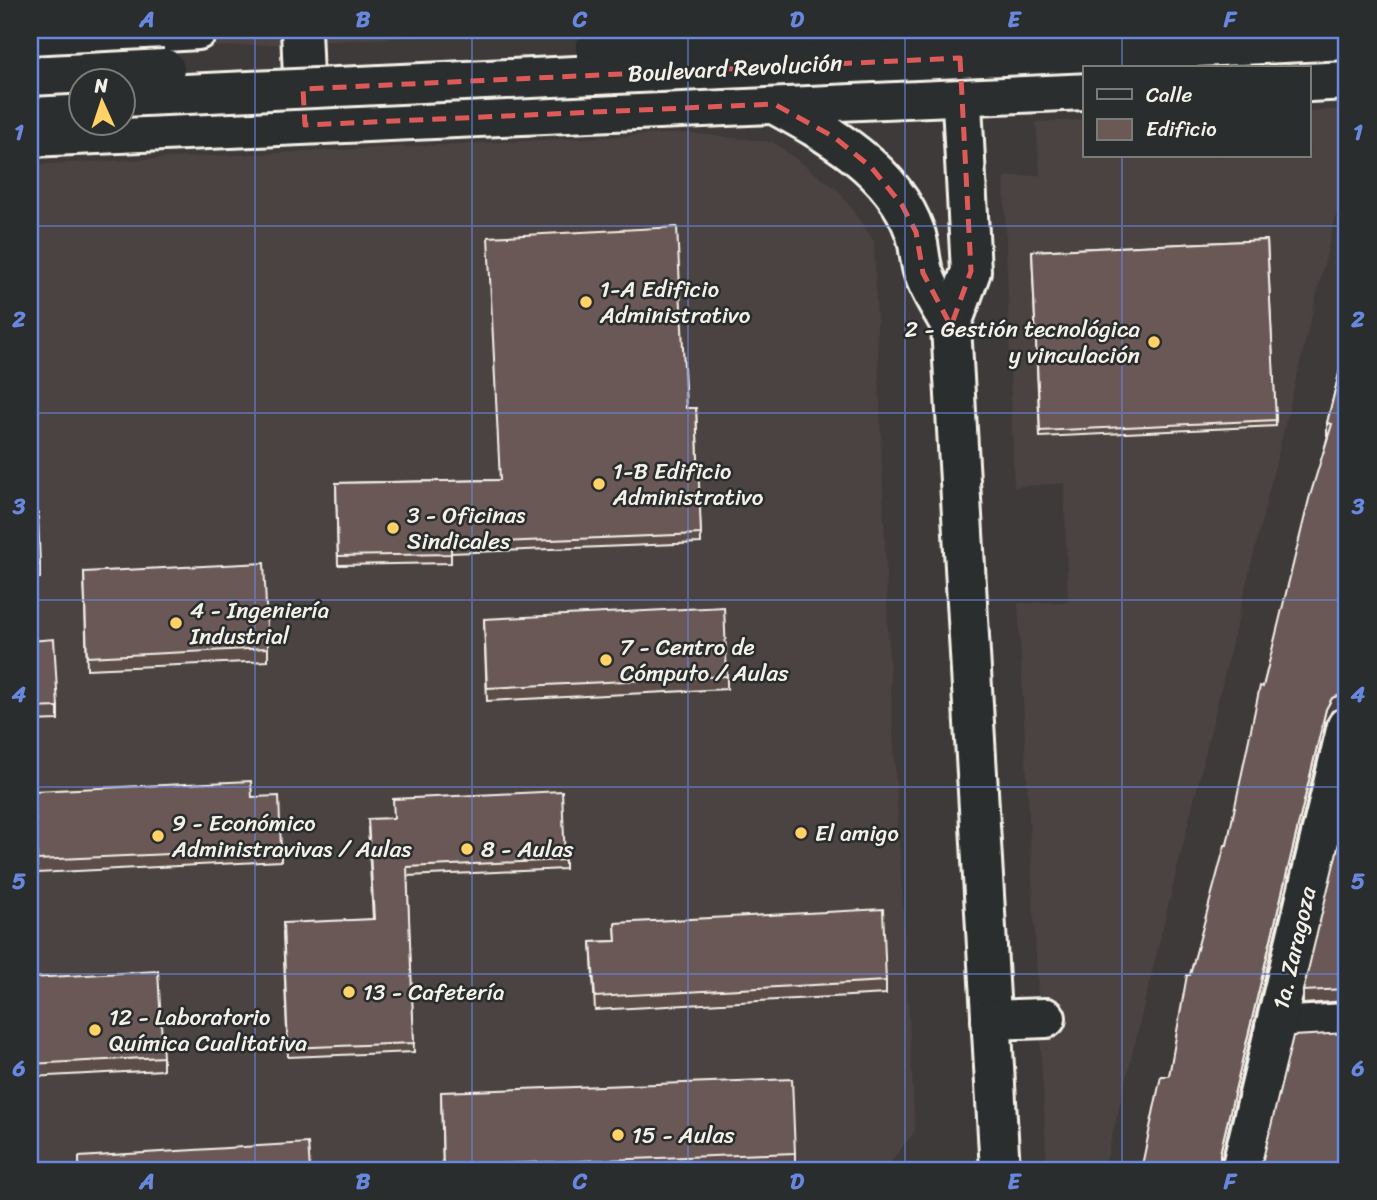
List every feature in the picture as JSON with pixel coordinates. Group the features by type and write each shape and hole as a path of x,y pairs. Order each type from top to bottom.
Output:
{"main road":[{"path":"30,40 198,30"},
{"path":"300,30 305,125"},
{"path":"958,30 971,271 951,326 1000,1170"},
{"name":"Boulevard Revolución","path":"30,76 971,30"},
{"path":"1283,30 1286,46 1296,66"},
{"name":"Boulevard Revolución","path":"136,96 1347,40"},
{"path":"1310,82 1347,80"},
{"name":"Boulevard Revolución","path":"30,137 1083,90"},
{"path":"30,101 66,100"},
{"path":"774,104 834,137 871,167 902,205 916,232 923,273 951,326"},
{"name":"1a. Zaragoza","path":"1241,1170 1347,726"},
{"path":"991,1020 1045,1018"},
{"path":"1275,1027 1347,1023"}],"highlighted area":[{"path":"960,58 971,271 951,326 923,273 916,232 902,205 871,167 834,137 774,104 305,125 303,89"}],"shaded area":[{"path":"30,30 537,30 30,57"},
{"path":"1347,109 1347,170 1104,1170 1047,1170 1018,603 1068,602 1064,483 1014,487 1004,177 1040,175 1036,122 1083,120 1083,158 1310,158 1310,111"},
{"path":"687,133 773,142 839,191 874,241 889,657 915,1131 891,1161 891,1170 30,1170 30,165"}],"building":[{"path":"677,227 686,408 696,408 701,534 451,544 451,554 338,556 336,483 500,480 488,237"},
{"name":"2 - Gestión tecnológica y vinculación","path":"1267,240 1276,420 1040,431 1032,251"},
{"path":"1347,341 1346,693 1332,698 1326,709 1220,1153 1220,1165 1224,1170 1141,1170 1161,1076 1169,1076 1187,975 1190,975 1227,845 1260,686 1263,687 1309,499 1332,424 1327,423"},
{"path":"38,512 40,565 30,565 30,513"},
{"name":"4 - Ingeniería Industrial","path":"264,563 268,648 87,657 84,572"},
{"name":"7 - Centro de Cómputo / Aulas","path":"724,607 727,676 487,688 484,619"},
{"path":"54,639 58,707 30,708 30,641"},
{"name":"9 - Económico Administravivas / Aulas","path":"251,781 252,797 279,796 281,849 37,860 34,791"},
{"path":"562,791 565,860 407,867 414,1043 288,1048 283,923 374,919 368,819 394,818 393,799"},
{"path":"1340,839 1347,839 1347,989 1303,991"},
{"path":"883,909 886,981 595,997 591,942 616,941 615,923"},
{"name":"12 - Laboratorio Química Cualitativa","path":"158,971 163,1057 30,1064 30,978"},
{"path":"1347,1033 1347,1170 1258,1170 1262,1163 1293,1036"},
{"name":"15 - Aulas","path":"792,1079 795,1153 443,1166 441,1092"},
{"path":"308,1143 310,1170 79,1170 79,1157"}],"place":[{"name":"1-A Edificio Administrativo","path":"586,302"},
{"name":"2 - Gestión tecnológica y vinculación","path":"1154,342"},
{"name":"1-B Edificio Administrativo","path":"599,484"},
{"name":"3 - Oficinas Sindicales","path":"393,528"},
{"name":"4 - Ingeniería Industrial","path":"176,623"},
{"name":"7 - Centro de Cómputo / Aulas","path":"606,660"},
{"name":"El amigo","path":"801,833"},
{"name":"9 - Económico Administravivas / Aulas","path":"158,836"},
{"name":"8 - Aulas","path":"467,849"},
{"name":"13 - Cafetería","path":"349,992"},
{"name":"12 - Laboratorio Química Cualitativa","path":"95,1030"},
{"name":"15 - Aulas","path":"618,1135"}]}
